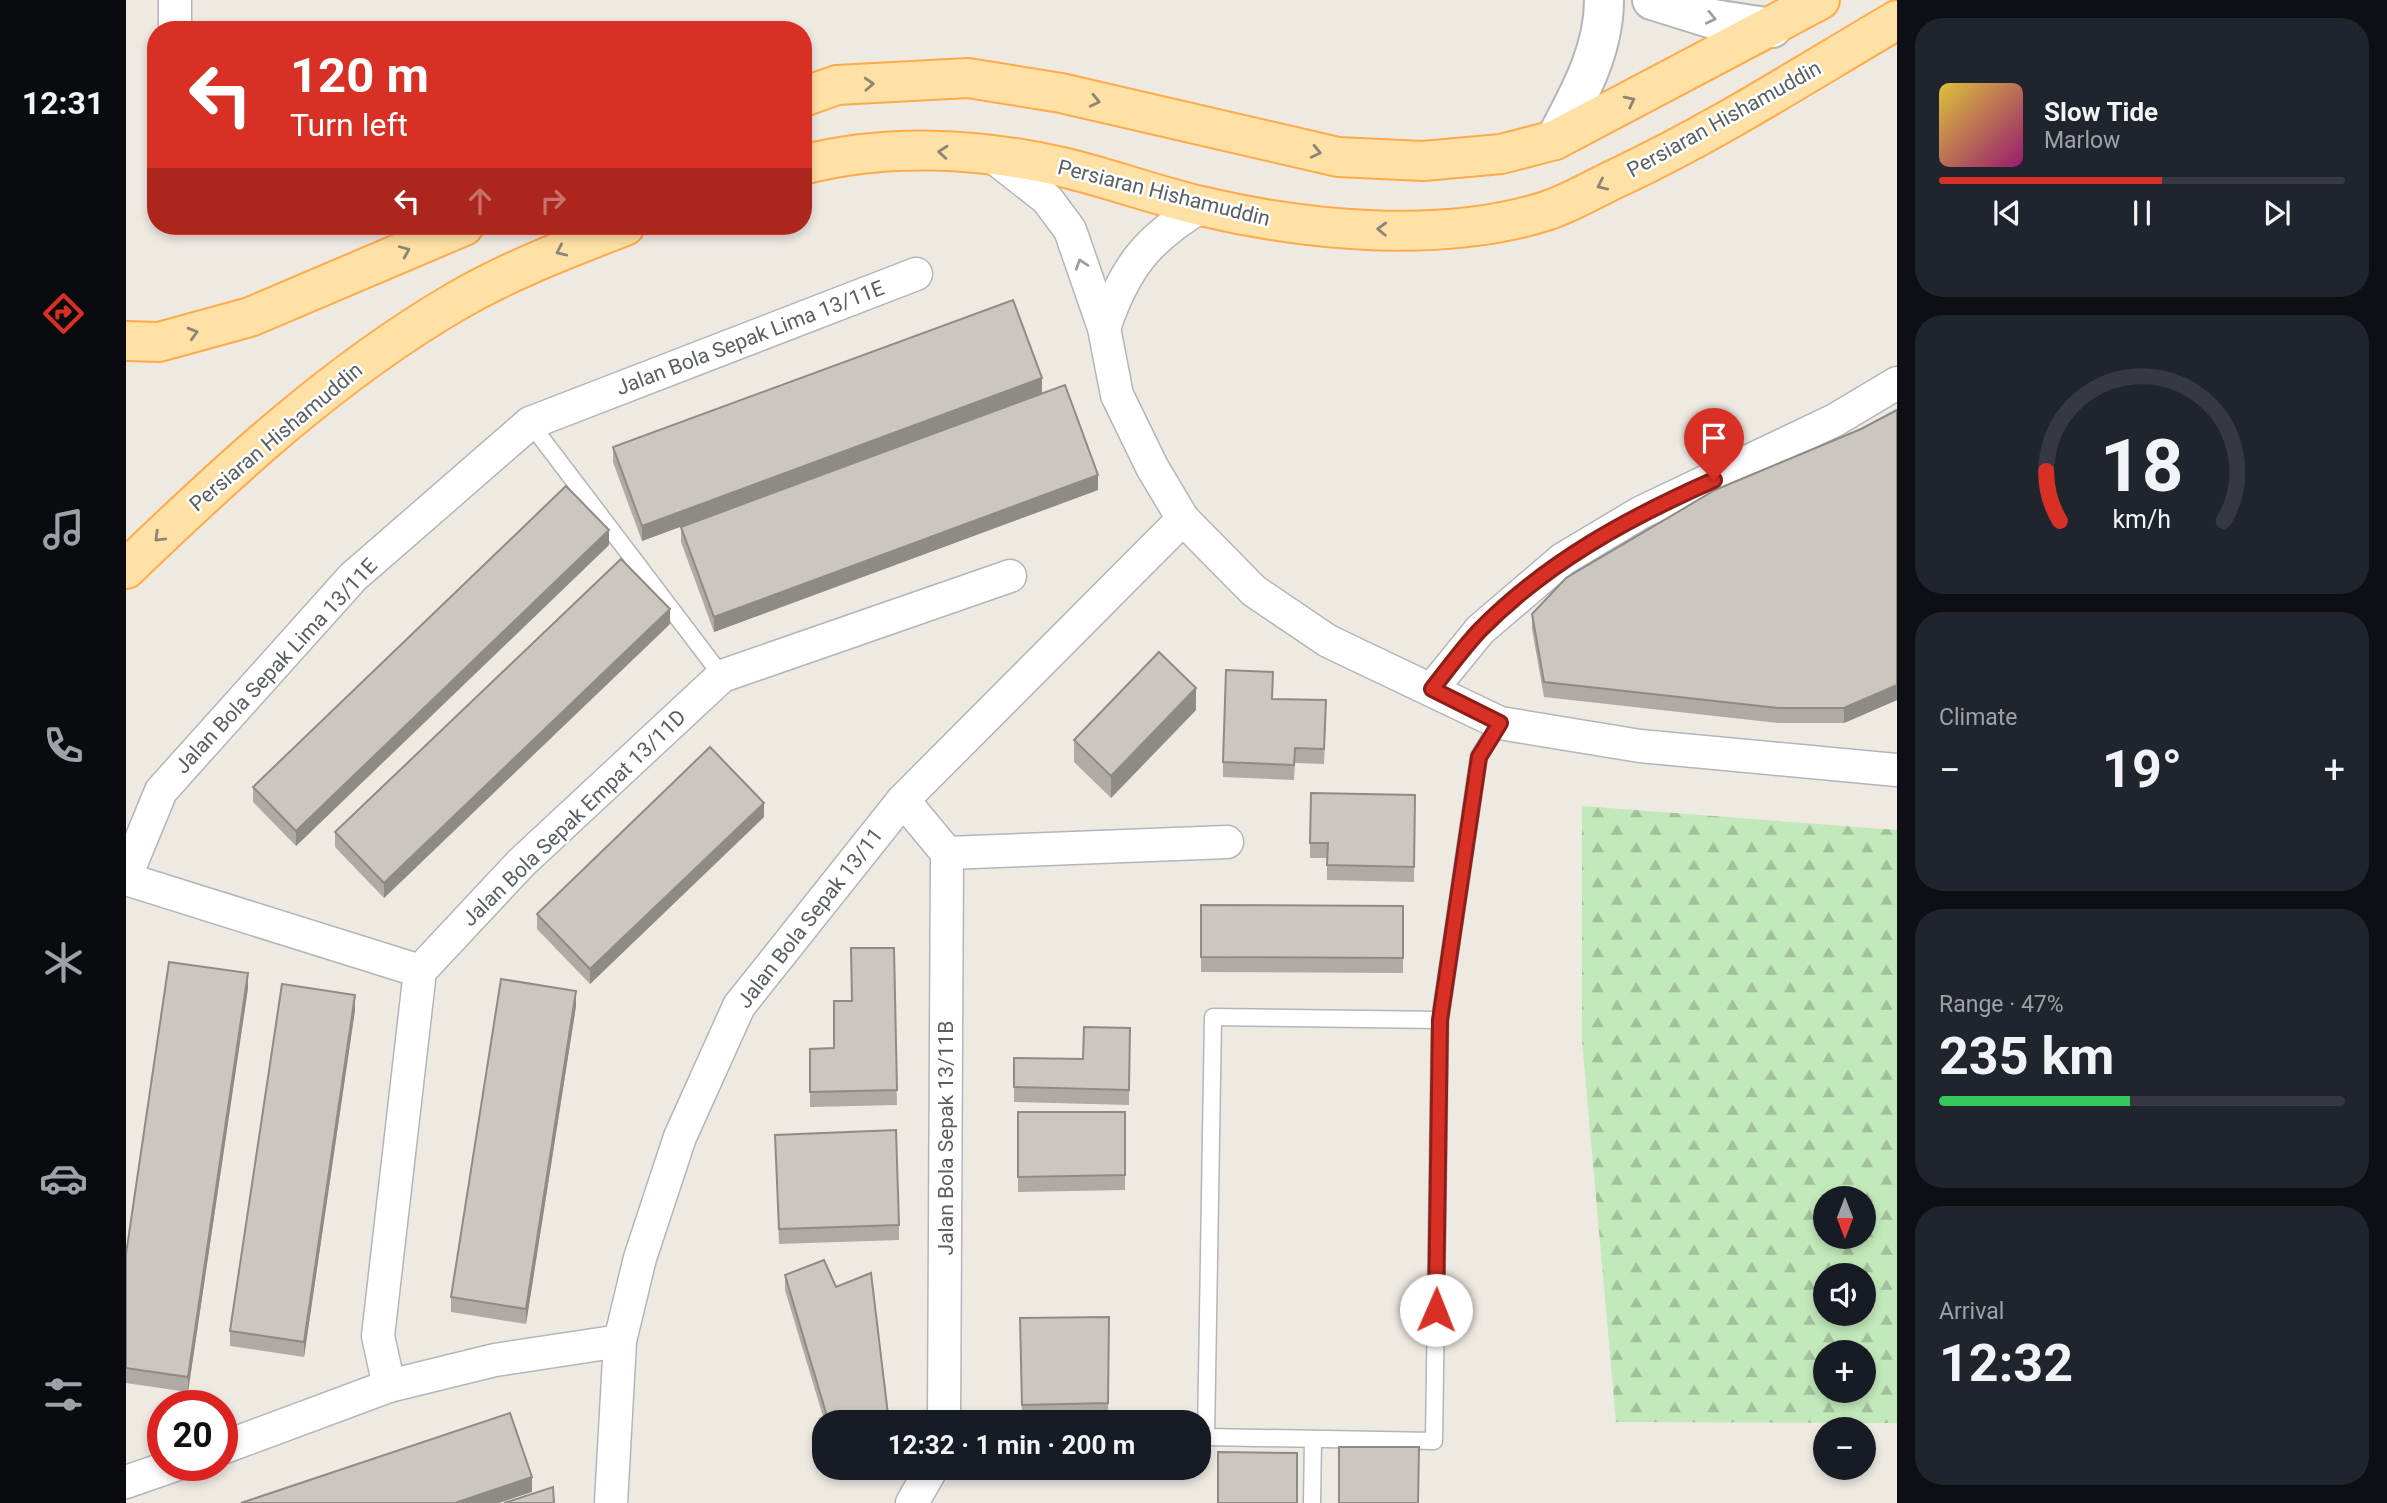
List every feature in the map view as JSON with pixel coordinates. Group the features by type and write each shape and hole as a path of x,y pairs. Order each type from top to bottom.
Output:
{"main road":[{"path":"812,94 837,85 968,78 1062,93 1338,157 1423,161 1501,154 1555,140 1772,28 1820,0"},
{"name":"Persiaran Hishamuddin","path":"812,163 836,156 925,150 992,156 1060,167 1202,206 1302,225 1403,229 1481,225 1546,211 1673,152 1897,20"},
{"path":"126,341 159,342 250,317 443,235"},
{"name":"Persiaran Hishamuddin","path":"126,569 227,472 337,381 456,302 601,235"}],"street":[{"path":"175,0 175,21"},
{"path":"1555,140 1586,81 1597,52 1605,0"},
{"path":"1652,0 1713,19 1772,28"},
{"path":"992,156 1047,199 1070,230 1104,328 1117,395 1152,467 1183,519 1254,592 1328,641 1500,723 1640,746 1897,770"},
{"path":"1104,328 1117,290 1138,255 1167,227 1202,206"},
{"name":"Jalan Bola Sepak Lima 13/11E","path":"126,877 161,791 353,577 530,423 915,274"},
{"path":"1432,689 1480,631 1563,559 1640,513 1822,426 1897,383"},
{"name":"Jalan Bola Sepak 13/11","path":"611,1503 620,1341 640,1258 680,1137 739,1006 903,800 1183,519"},
{"name":"Jalan Bola Sepak Empat 13/11D","path":"420,971 521,863 722,676 1010,576"},
{"path":"903,800 947,853 1227,842"},
{"name":"Jalan Bola Sepak 13/11B","path":"944,1410 947,853"},
{"path":"126,877 420,971 378,1336 389,1386"},
{"path":"238,1442 389,1386 495,1360 620,1341"},
{"path":"126,1482 147,1475"},
{"path":"912,1503 925,1480"}],"lane":[{"path":"530,423 722,676"},
{"path":"1440,1020 1213,1017 1206,1437 1434,1441 1440,1020 1479,757 1500,723"},
{"path":"1312,1503 1313,1439"}],"green space":[{"path":"1582,806 1897,830 1897,1423 1876,1423 1876,1417 1813,1417 1813,1423 1616,1422 1582,1040"}],"building":[{"path":"1013,300 1042,378 642,526 613,447"},
{"path":"1065,385 1098,475 714,617 681,527"},
{"path":"1897,410 1897,685 1844,708 1778,708 1544,682 1532,614 1566,578 1715,490 1861,429"},
{"path":"566,486 609,530 296,831 253,787"},
{"path":"621,559 670,609 384,883 335,832"},
{"path":"1159,652 1196,688 1111,776 1074,740"},
{"path":"1226,670 1273,672 1272,699 1326,700 1324,749 1295,748 1294,765 1223,762"},
{"path":"710,747 764,803 590,969 537,914"},
{"path":"1311,793 1415,795 1414,867 1327,865 1328,843 1310,843"},
{"path":"1201,905 1403,906 1403,958 1201,957"},
{"path":"851,948 894,948 897,1090 810,1092 810,1049 834,1048 834,1001 852,1001"},
{"path":"169,962 248,973 188,1377 126,1368 126,1254"},
{"path":"501,979 576,991 526,1309 451,1297"},
{"path":"282,984 355,995 304,1342 230,1331"},
{"path":"1084,1027 1130,1028 1129,1090 1014,1087 1014,1058 1083,1059"},
{"path":"1018,1112 1125,1112 1125,1175 1018,1177"},
{"path":"896,1130 899,1225 779,1229 775,1135"},
{"path":"824,1260 836,1287 871,1273 887,1410 825,1410 785,1275"},
{"path":"1109,1317 1108,1403 1022,1405 1020,1318"},
{"path":"510,1413 532,1477 455,1503 241,1503"},
{"path":"1339,1447 1419,1447 1418,1503 1339,1503"},
{"path":"1218,1452 1297,1453 1297,1503 1218,1503"},
{"path":"553,1487 554,1503 504,1503"}],"route":[{"path":"1436,1310 1440,1020 1479,757 1500,723 1432,689 1480,631 1563,559 1640,513 1714,480"}]}
